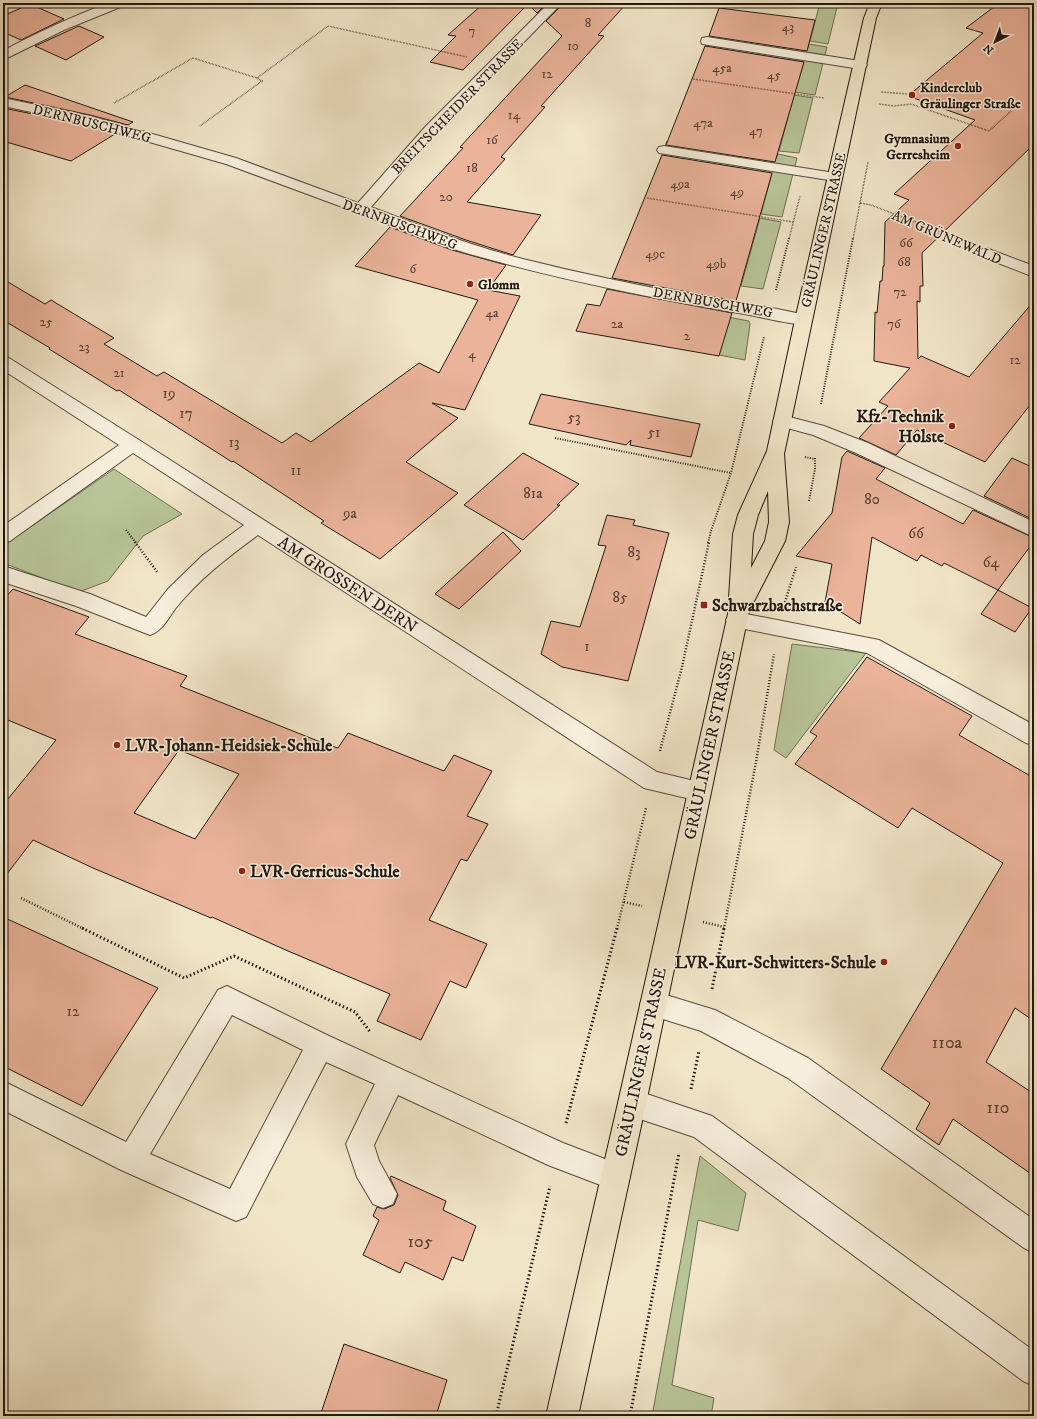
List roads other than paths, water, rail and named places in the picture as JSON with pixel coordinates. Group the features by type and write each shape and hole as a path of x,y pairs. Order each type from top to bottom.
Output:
{"main road":[{"name":"GRÄULINGER STRASSE","path":"562,1416 616,1177 737,617 743,534 748,515 776,451 803,320 873,5"},
{"name":"GRÄULINGER STRASSE","path":"737,617 775,541 779,522 776,451"}],"street":[{"path":"3,56 18,47 85,16 119,3"},
{"name":"BREITSCHEIDER STRASSE","path":"360,210 431,129 556,3"},
{"path":"706,41 860,65"},
{"name":"DERNBUSCHWEG","path":"3,102 85,119 231,161 360,210 470,249 521,263 677,296 770,312 803,320"},
{"path":"664,150 835,177"},
{"name":"AM GRÜNEWALD","path":"986,253 1034,272"},
{"name":"AM GROSSEN DERN","path":"3,362 133,444 652,781 699,792"},
{"path":"782,421 818,430 862,448 1034,530"},
{"path":"3,536 133,444"},
{"path":"3,574 83,600 150,627 175,595 210,560 258,525"},
{"path":"737,617 778,628 872,646 1034,736"},
{"path":"131,1160 227,999 392,1079 558,1155 616,1177"},
{"path":"653,1004 706,1019 798,1068 1034,1238"},
{"path":"3,1094 131,1160 236,1207 320,1045"},
{"path":"382,1194 367,1167 360,1144 392,1079"},
{"path":"632,1102 702,1126 1034,1370"}],"place":[{"name":"Kinderclub Gräulinger Straße","path":"912,95"},
{"name":"Gymnasium Gerresheim","path":"958,146"},
{"name":"Glomm","path":"470,284"},
{"name":"Kfz-Technik Holste","path":"952,426"},
{"name":"Schwarzbachstraße","path":"704,605"},
{"name":"LVR-Johann-Heidsiek-Schule","path":"117,745"},
{"name":"LVR-Gerricus-Schule","path":"242,871"},
{"name":"LVR-Kurt-Schwitters-Schule","path":"884,962"}]}
